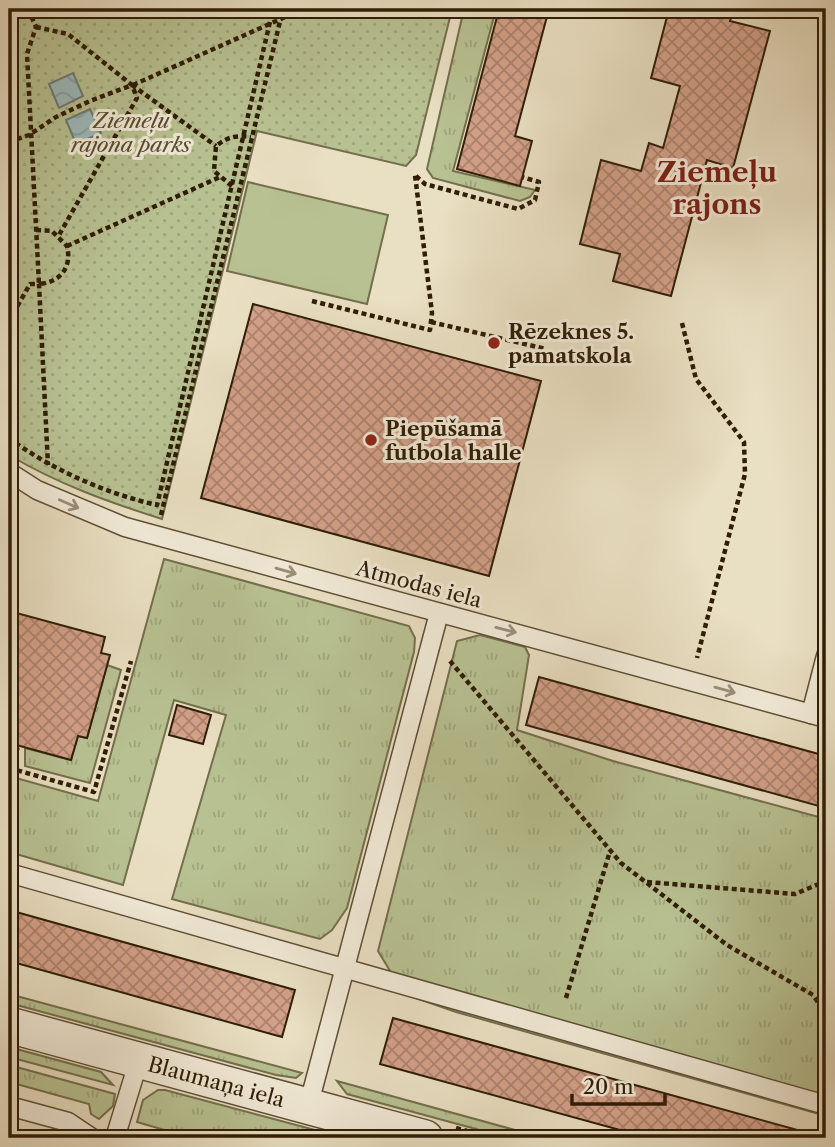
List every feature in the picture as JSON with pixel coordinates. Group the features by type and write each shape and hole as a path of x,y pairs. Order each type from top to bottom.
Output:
{"street":[{"name":"Blaumaņa iela","path":"9,1025 425,1138"}],"lane":[{"name":"Atmodas iela","path":"9,472 37,490 125,527 818,716"},
{"path":"308,1107 439,613"},
{"path":"818,716 826,656"},
{"path":"9,873 826,1105"},
{"path":"115,1138 139,1060"},
{"path":"9,1106 32,1122 68,1122 92,1138"}],"path":[{"path":"28,9 36,27 27,54 29,135 49,463 37,490"},
{"path":"9,438 49,463 97,485 157,505 273,9"},
{"path":"161,514 283,9"},
{"path":"9,142 29,135 57,117 303,9"},
{"path":"36,27 68,34 216,146"},
{"path":"59,235 137,97 132,85"},
{"path":"239,188 231,186 214,171 216,146 224,139 251,137"},
{"path":"312,301 430,330 415,176 425,184 518,209 535,200 539,182 522,177"},
{"path":"66,246 220,177"},
{"path":"9,321 30,284 48,283 64,272 68,264 66,246 59,235 52,231 36,230"},
{"path":"431,322 546,349"},
{"path":"682,323 696,379 744,442 745,474 691,680"},
{"path":"432,639 610,850 646,882 727,944 813,995 826,1014"},
{"path":"18,746 10,768 94,792 131,661"},
{"path":"566,998 610,850"},
{"path":"646,882 795,894 826,881"}],"green space":[{"name":"Ziemeļu rajona parks","path":"9,9 452,9 416,155 406,166 257,131 162,519 84,491 9,455"},
{"path":"464,9 496,9 453,171 535,190 530,197 520,201 433,178 427,169"},
{"path":"248,182 388,215 367,304 227,271"},
{"path":"164,559 409,626 415,638 414,652 347,908 332,930 320,939 172,899 226,715 174,700 123,885 9,852 9,776 98,801"},
{"path":"480,635 525,647 529,655 517,730 613,761 826,819 826,1116 456,1012 404,994 378,951 457,641"},
{"path":"107,665 121,670 90,783 25,766 25,748 71,760 78,736 87,738"},
{"path":"9,994 302,1073 296,1078 276,1075 9,1003"},
{"path":"9,1047 101,1072 113,1085 9,1057"},
{"path":"9,1065 115,1094 113,1106 99,1119 91,1114 89,1104 9,1082"},
{"path":"337,1081 544,1138 509,1138 347,1094"},
{"path":"158,1090 345,1138 192,1138 137,1122 143,1100"}],"water":[{"path":"73,73 83,96 59,108 49,84"},
{"path":"90,109 101,133 76,144 66,120"}],"building":[{"path":"499,9 549,9 515,136 532,141 520,186 457,169"},
{"path":"669,9 734,9 730,21 770,31 733,168 707,160 671,296 613,281 620,254 580,244 601,160 641,171 649,143 663,148 680,86 651,78"},
{"name":"Piepūšamā futbola halle","path":"253,304 541,381 489,576 201,498"},
{"path":"9,611 105,637 101,653 110,655 87,738 78,736 71,760 9,743"},
{"path":"539,677 826,756 826,808 526,725"},
{"path":"177,705 211,715 203,744 169,735"},
{"path":"9,910 295,990 282,1037 9,961"},
{"path":"393,1018 801,1131 800,1138 649,1138 380,1064"}],"place":[{"name":"Rēzeknes 5. pamatskola","path":"494,343"},
{"name":"Piepūšamā futbola halle","path":"371,440"}],"district":[{"name":"Ziemeļu rajons","path":"717,188"}]}
